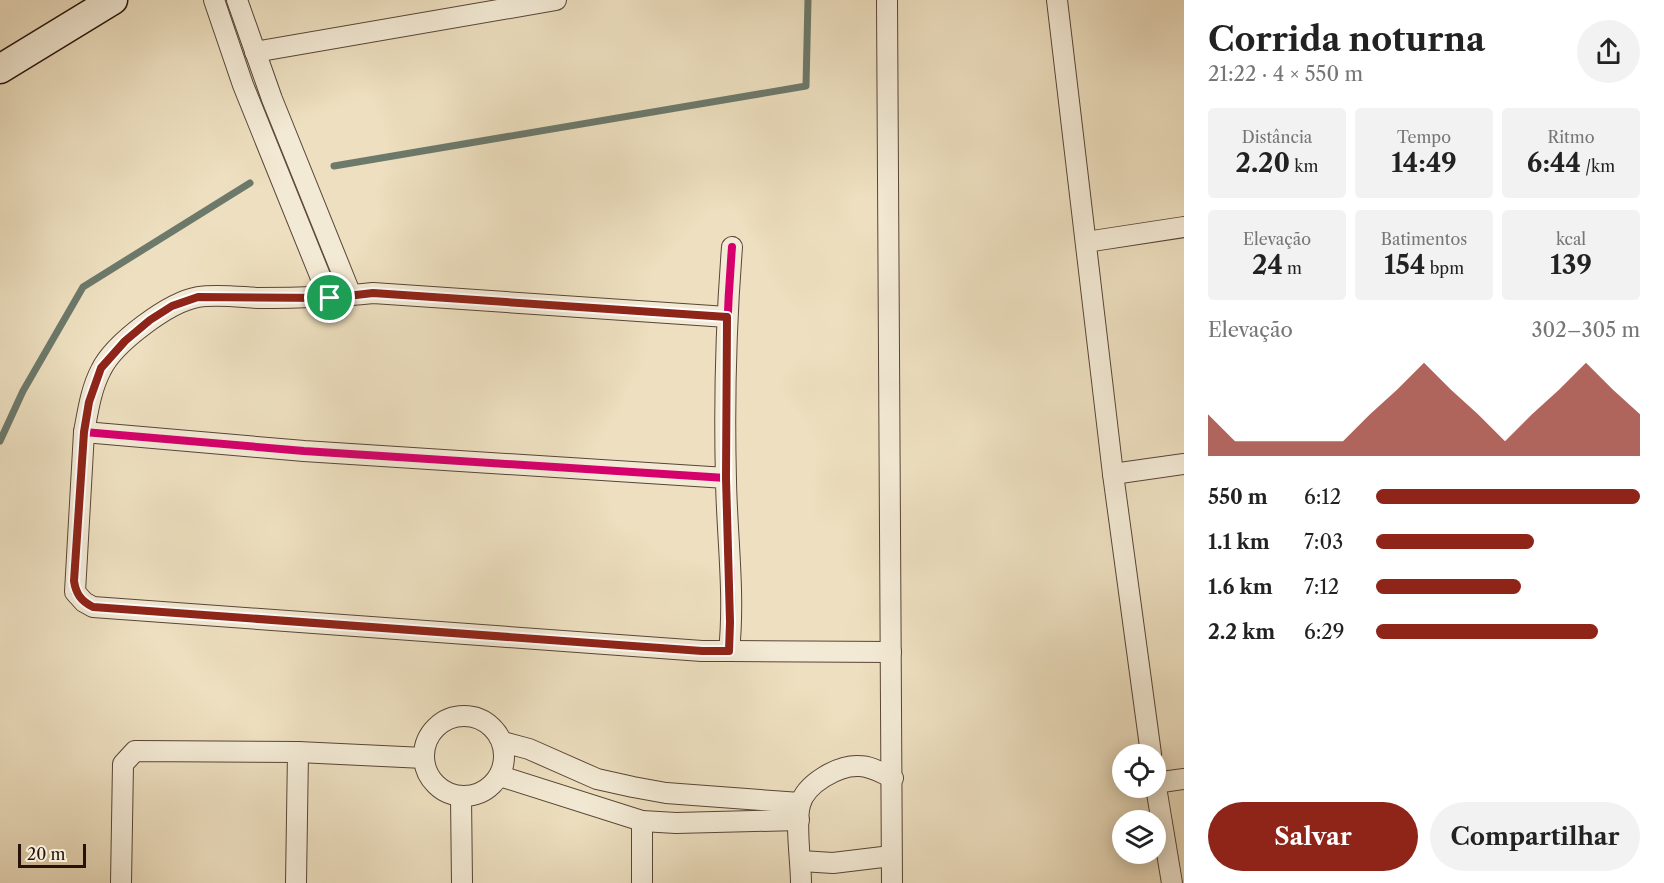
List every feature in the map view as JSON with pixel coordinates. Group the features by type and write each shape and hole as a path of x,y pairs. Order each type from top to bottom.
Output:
{"street":[{"path":"0,69 113,0"},
{"path":"214,0 243,85 330,298"},
{"path":"237,0 255,52 351,295"},
{"path":"255,52 556,0"},
{"path":"887,0 892,883"},
{"path":"1058,0 1113,474 1150,744"},
{"path":"1086,242 1184,227"},
{"path":"729,651 726,478 727,317 732,247"},
{"path":"727,317 373,293 330,298 198,297 172,306 150,320 125,341 101,368 89,402 84,432 75,592 84,602 93,607 644,648 702,651 891,652"},
{"path":"84,432 316,451 726,478"},
{"path":"1113,474 1184,464"},
{"path":"468,715 489,723 503,742 505,753 500,776 483,791 460,796 449,793 439,787 426,769 425,746 436,726 456,716 468,715"},
{"path":"503,742 529,749 597,779 666,793 799,812"},
{"path":"121,883 123,764 132,753 142,751 298,752 424,758"},
{"path":"296,883 298,752"},
{"path":"801,883 799,812 812,786 826,776 845,768 858,766 873,769 893,778"},
{"path":"500,776 642,820 676,823 799,812"},
{"path":"1166,781 1184,779"},
{"path":"460,796 462,883"},
{"path":"1158,798 1172,883"},
{"path":"642,820 642,883"},
{"path":"801,861 833,863 891,856"}],"waterway":[{"path":"334,166 806,86 808,0"},
{"path":"0,441 23,391 83,287 250,183"}],"cycle path":[{"path":"726,478 304,451 84,432 75,592 84,602 93,607 702,651 729,651 731,587 725,452 725,393 732,247"}],"route":[{"path":"373,293 727,317 726,478 729,651 228,618 93,607 84,602 75,592 74,581 84,432 89,402 101,368 125,341 150,320 172,306 198,297 330,298 373,293"}]}
